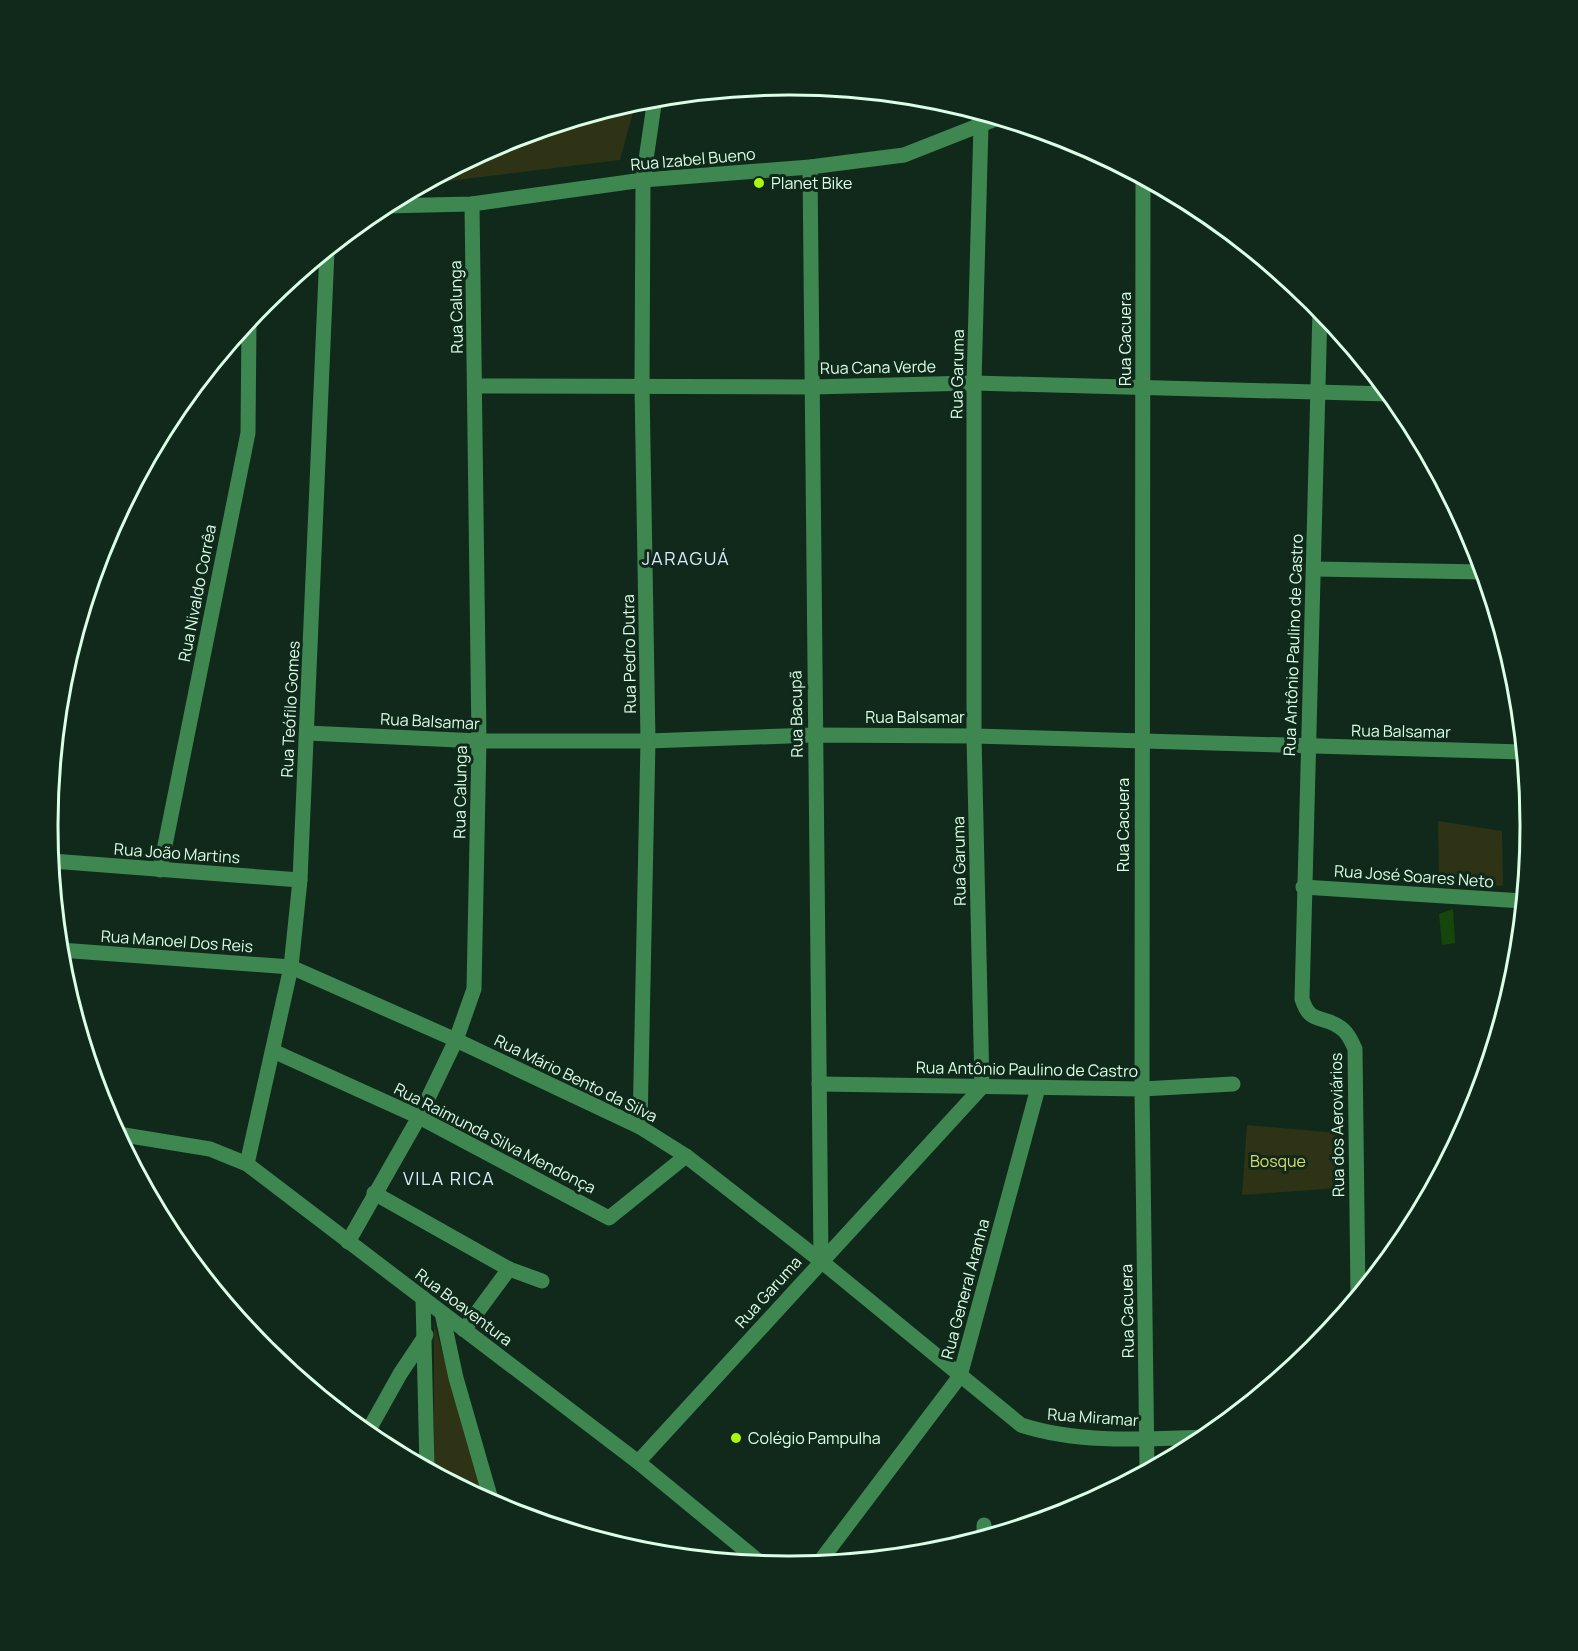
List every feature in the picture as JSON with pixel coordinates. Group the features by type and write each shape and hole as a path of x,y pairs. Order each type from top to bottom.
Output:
{"street":[{"name":"Rua Pedro Dutra","path":"640,1127 648,741 642,387 643,180 654,108"},
{"name":"Rua Izabel Bueno","path":"412,200 472,204 643,180 810,166 904,155 987,123"},
{"name":"Rua Garuma","path":"638,1462 982,1087 974,736 974,383 981,125"},
{"name":"Rua Bacupã","path":"810,166 821,1261"},
{"name":"Rua Cacuera","path":"1143,187 1142,1089 1147,1462"},
{"name":"Rua Calunga","path":"348,1242 419,1116 456,1040 474,988 479,741 472,204"},
{"name":"Rua Teófilo Gomes","path":"247,1164 291,967 300,880 327,260"},
{"name":"Rua Antônio Paulino de Castro","path":"1302,982 1307,746 1315,569 1320,324"},
{"name":"Rua Nivaldo Corrêa","path":"160,870 248,433 249,334"},
{"name":"Rua Cana Verde","path":"476,386 812,387 974,383 1378,394"},
{"path":"1315,569 1474,572"},
{"name":"Rua Balsamar","path":"307,733 479,741 648,741 814,735 974,736 1515,752"},
{"name":"Rua João Martins","path":"60,862 300,880"},
{"name":"Rua José Soares Neto","path":"1303,887 1515,900"},
{"name":"Rua Manoel Dos Reis","path":"70,951 291,967"},
{"name":"Rua Mário Bento da Silva","path":"291,967 456,1040 640,1127 686,1156 821,1261"},
{"name":"Rua dos Aeroviários","path":"1302,982 1306,1011 1314,1018 1337,1026 1348,1035 1355,1049 1358,1283"},
{"name":"Rua Raimunda Silva Mendonça","path":"273,1051 419,1116 609,1218 686,1156"},
{"name":"Rua Antônio Paulino de Castro","path":"819,1084 1142,1089 1233,1084"},
{"name":"Rua General Aranha","path":"825,1554 960,1376 1038,1088"},
{"name":"Rua Boaventura","path":"128,1136 210,1149 247,1164 638,1462 750,1554"},
{"path":"374,1193 509,1269 542,1281"},
{"name":"Rua Miramar","path":"821,1261 1021,1425 1048,1434 1146,1439 1187,1438"},
{"path":"464,1330 509,1269"},
{"path":"423,1298 426,1335 427,1460"},
{"path":"372,1425 395,1382 442,1313"},
{"path":"442,1313 456,1378 489,1491"}],"green space":[{"path":"633,112 620,160 445,181 509,151 554,134"},
{"path":"1438,821 1502,831 1503,886 1439,882"},
{"name":"Bosque","path":"1247,1125 1338,1133 1338,1188 1242,1195"},
{"path":"434,1323 482,1488 434,1463"}],"shaded area":[{"path":"1453,909 1455,943 1442,945 1439,914"}],"place":[{"name":"Planet Bike","path":"759,183"},
{"name":"Colégio Pampulha","path":"736,1438"}],"district":[{"name":"JARAGUÁ","path":"686,558"},
{"name":"VILA RICA","path":"449,1178"}]}
